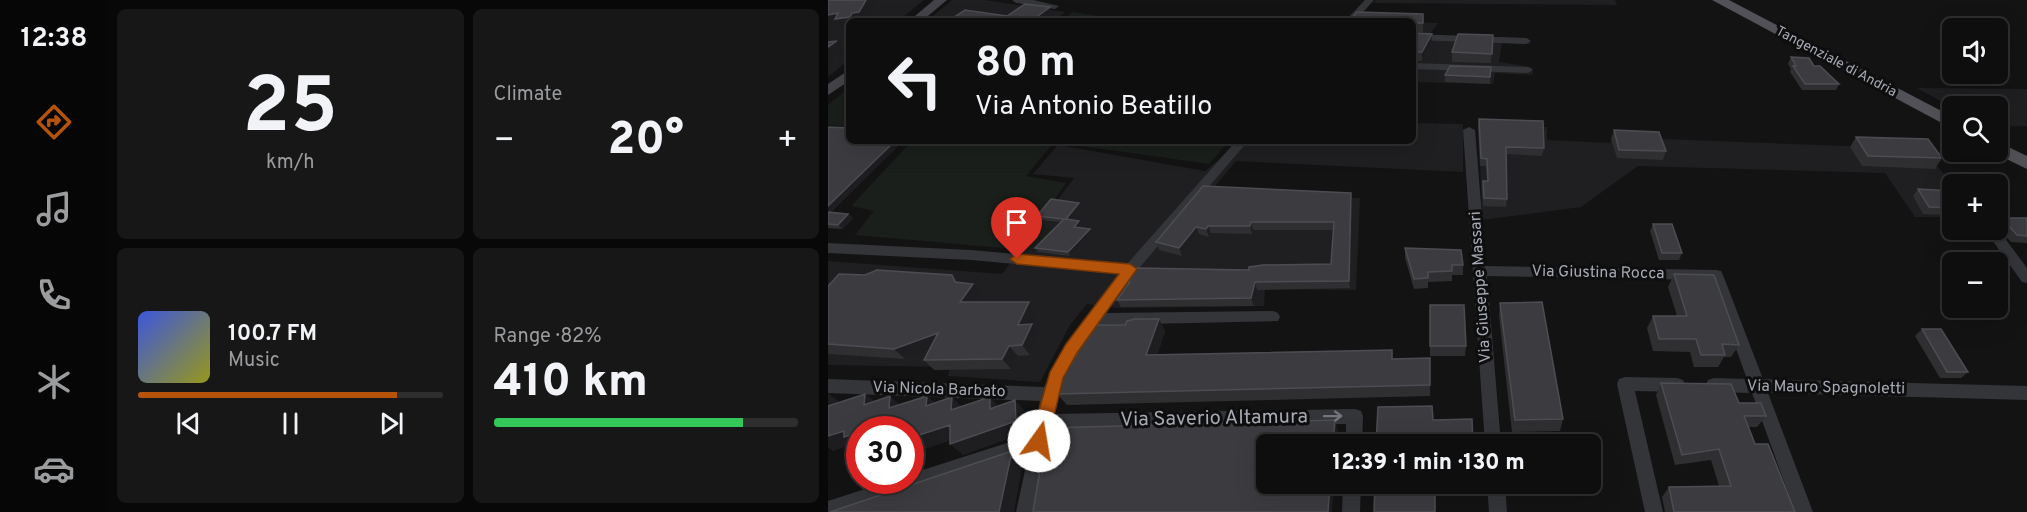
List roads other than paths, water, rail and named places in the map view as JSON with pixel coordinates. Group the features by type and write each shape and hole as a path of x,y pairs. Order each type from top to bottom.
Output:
{"main road":[{"path":"919,18 940,0"},
{"name":"Tangenziale di Andria","path":"1719,0 1942,118"},
{"path":"828,91 846,76"},
{"path":"2008,153 2027,163"}],"street":[{"path":"1016,0 1055,6"},
{"path":"1353,18 1370,0"},
{"path":"1416,38 1526,41"},
{"path":"1416,66 1528,70"},
{"name":"Via Giuseppe Massari","path":"1469,130 1492,434"},
{"path":"1025,512 1049,394 1072,349 1130,269 1239,144"},
{"path":"1999,240 2027,278"},
{"path":"828,248 971,255 1130,269"},
{"name":"Via Giustina Rocca","path":"1480,271 1716,275 1756,386"},
{"path":"1093,319 1273,317"},
{"name":"Via Mauro Spagnoletti","path":"1654,512 1625,384 2027,393"},
{"name":"Via Nicola Barbato","path":"828,386 1049,394"},
{"path":"1756,386 1804,512"},
{"name":"Via Saverio Altamura","path":"1044,422 1355,416 1354,434"},
{"path":"828,510 1039,441"},
{"path":"1351,512 1352,494"},
{"path":"1497,494 1498,512"}]}
